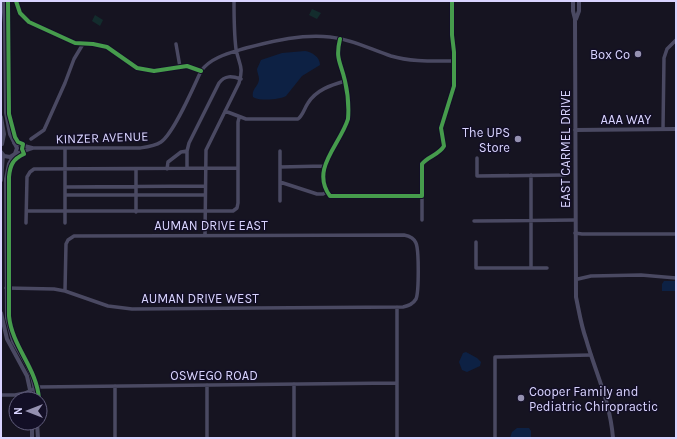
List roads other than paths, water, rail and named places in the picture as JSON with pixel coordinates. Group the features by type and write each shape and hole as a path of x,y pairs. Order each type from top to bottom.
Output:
{"street":[{"path":"3,1 5,23 6,114 13,143 16,148 9,164 6,179 6,311 8,328 15,346 30,370 36,391"},
{"path":"16,1 20,13 29,22 70,41 107,47 137,68 154,71 189,66 201,71"},
{"path":"205,235 206,150 241,79 242,67 236,51 234,1"},
{"path":"422,220 422,164 427,159 439,152 444,146 441,128 454,86 452,1"},
{"name":"EAST CARMEL DRIVE","path":"573,1 575,19 576,297 580,319 606,396 613,438"},
{"name":"EAST CARMEL DRIVE","path":"575,19 579,11 579,1"},
{"name":"KINZER AVENUE","path":"13,143 33,148 149,147 160,142 171,132 201,71 212,61 236,51 286,38 314,36 340,39 403,59 420,61 454,60"},
{"path":"340,39 337,55 345,80 348,119 342,134 324,166 322,177 327,192 330,196 422,196"},
{"path":"663,129 664,56 667,49 676,40"},
{"path":"31,139 44,130 74,59 83,44"},
{"path":"176,44 180,67"},
{"path":"187,168 187,151 190,140 219,83 223,78 228,76 241,79"},
{"path":"225,111 239,118 246,119 298,119 302,115 310,100 318,93 329,86 345,80"},
{"path":"1,117 4,134 2,145"},
{"path":"26,211 232,212 236,210 238,203 239,118"},
{"name":"AAA WAY","path":"575,130 676,129"},
{"path":"2,145 7,141 13,143"},
{"name":"KINZER AVENUE","path":"14,155 33,148"},
{"path":"65,148 65,223"},
{"path":"167,169 168,162 181,152 187,151"},
{"path":"280,151 280,201"},
{"path":"1,180 2,154 8,157 14,155"},
{"path":"477,158 477,176 565,175"},
{"path":"280,167 324,166"},
{"path":"26,223 26,177 34,169 238,168"},
{"path":"136,169 136,212"},
{"path":"530,175 531,268"},
{"path":"280,182 317,194 327,192"},
{"path":"65,187 205,186"},
{"path":"65,196 205,195"},
{"path":"474,221 575,220"},
{"path":"575,233 676,234"},
{"name":"AUMAN DRIVE EAST","path":"64,291 66,244 68,240 74,236 406,235 413,239 417,244 418,290 413,302 407,306 397,307"},
{"path":"476,242 476,268 547,268"},
{"path":"577,279 591,276 641,275 676,278"},
{"name":"AUMAN DRIVE WEST","path":"6,288 48,288 64,291 100,304 120,308 397,307"},
{"path":"397,307 397,438"},
{"path":"1,313 7,339 24,370 31,389"},
{"path":"495,438 495,357 591,355"},
{"name":"OSWEGO ROAD","path":"1,395 25,393 35,387 397,383"},
{"path":"294,384 294,438"},
{"path":"207,385 207,438"},
{"path":"115,386 115,438"}],"water":[{"path":"305,51 315,55 320,62 320,65 302,76 286,96 269,100 253,97 253,92 259,81 257,69 261,60 282,53"},
{"path":"664,281 676,281 676,291 662,291 662,284"},
{"path":"466,352 481,362 480,366 467,372 462,370 459,362 463,353"},
{"path":"517,428 529,428 531,431 531,438 510,438 512,432"}],"place":[{"name":"Box Co","path":"638,54"},
{"name":"The UPS Store","path":"518,139"},
{"name":"Cooper Family and Pediatric Chiropractic","path":"521,398"}]}
